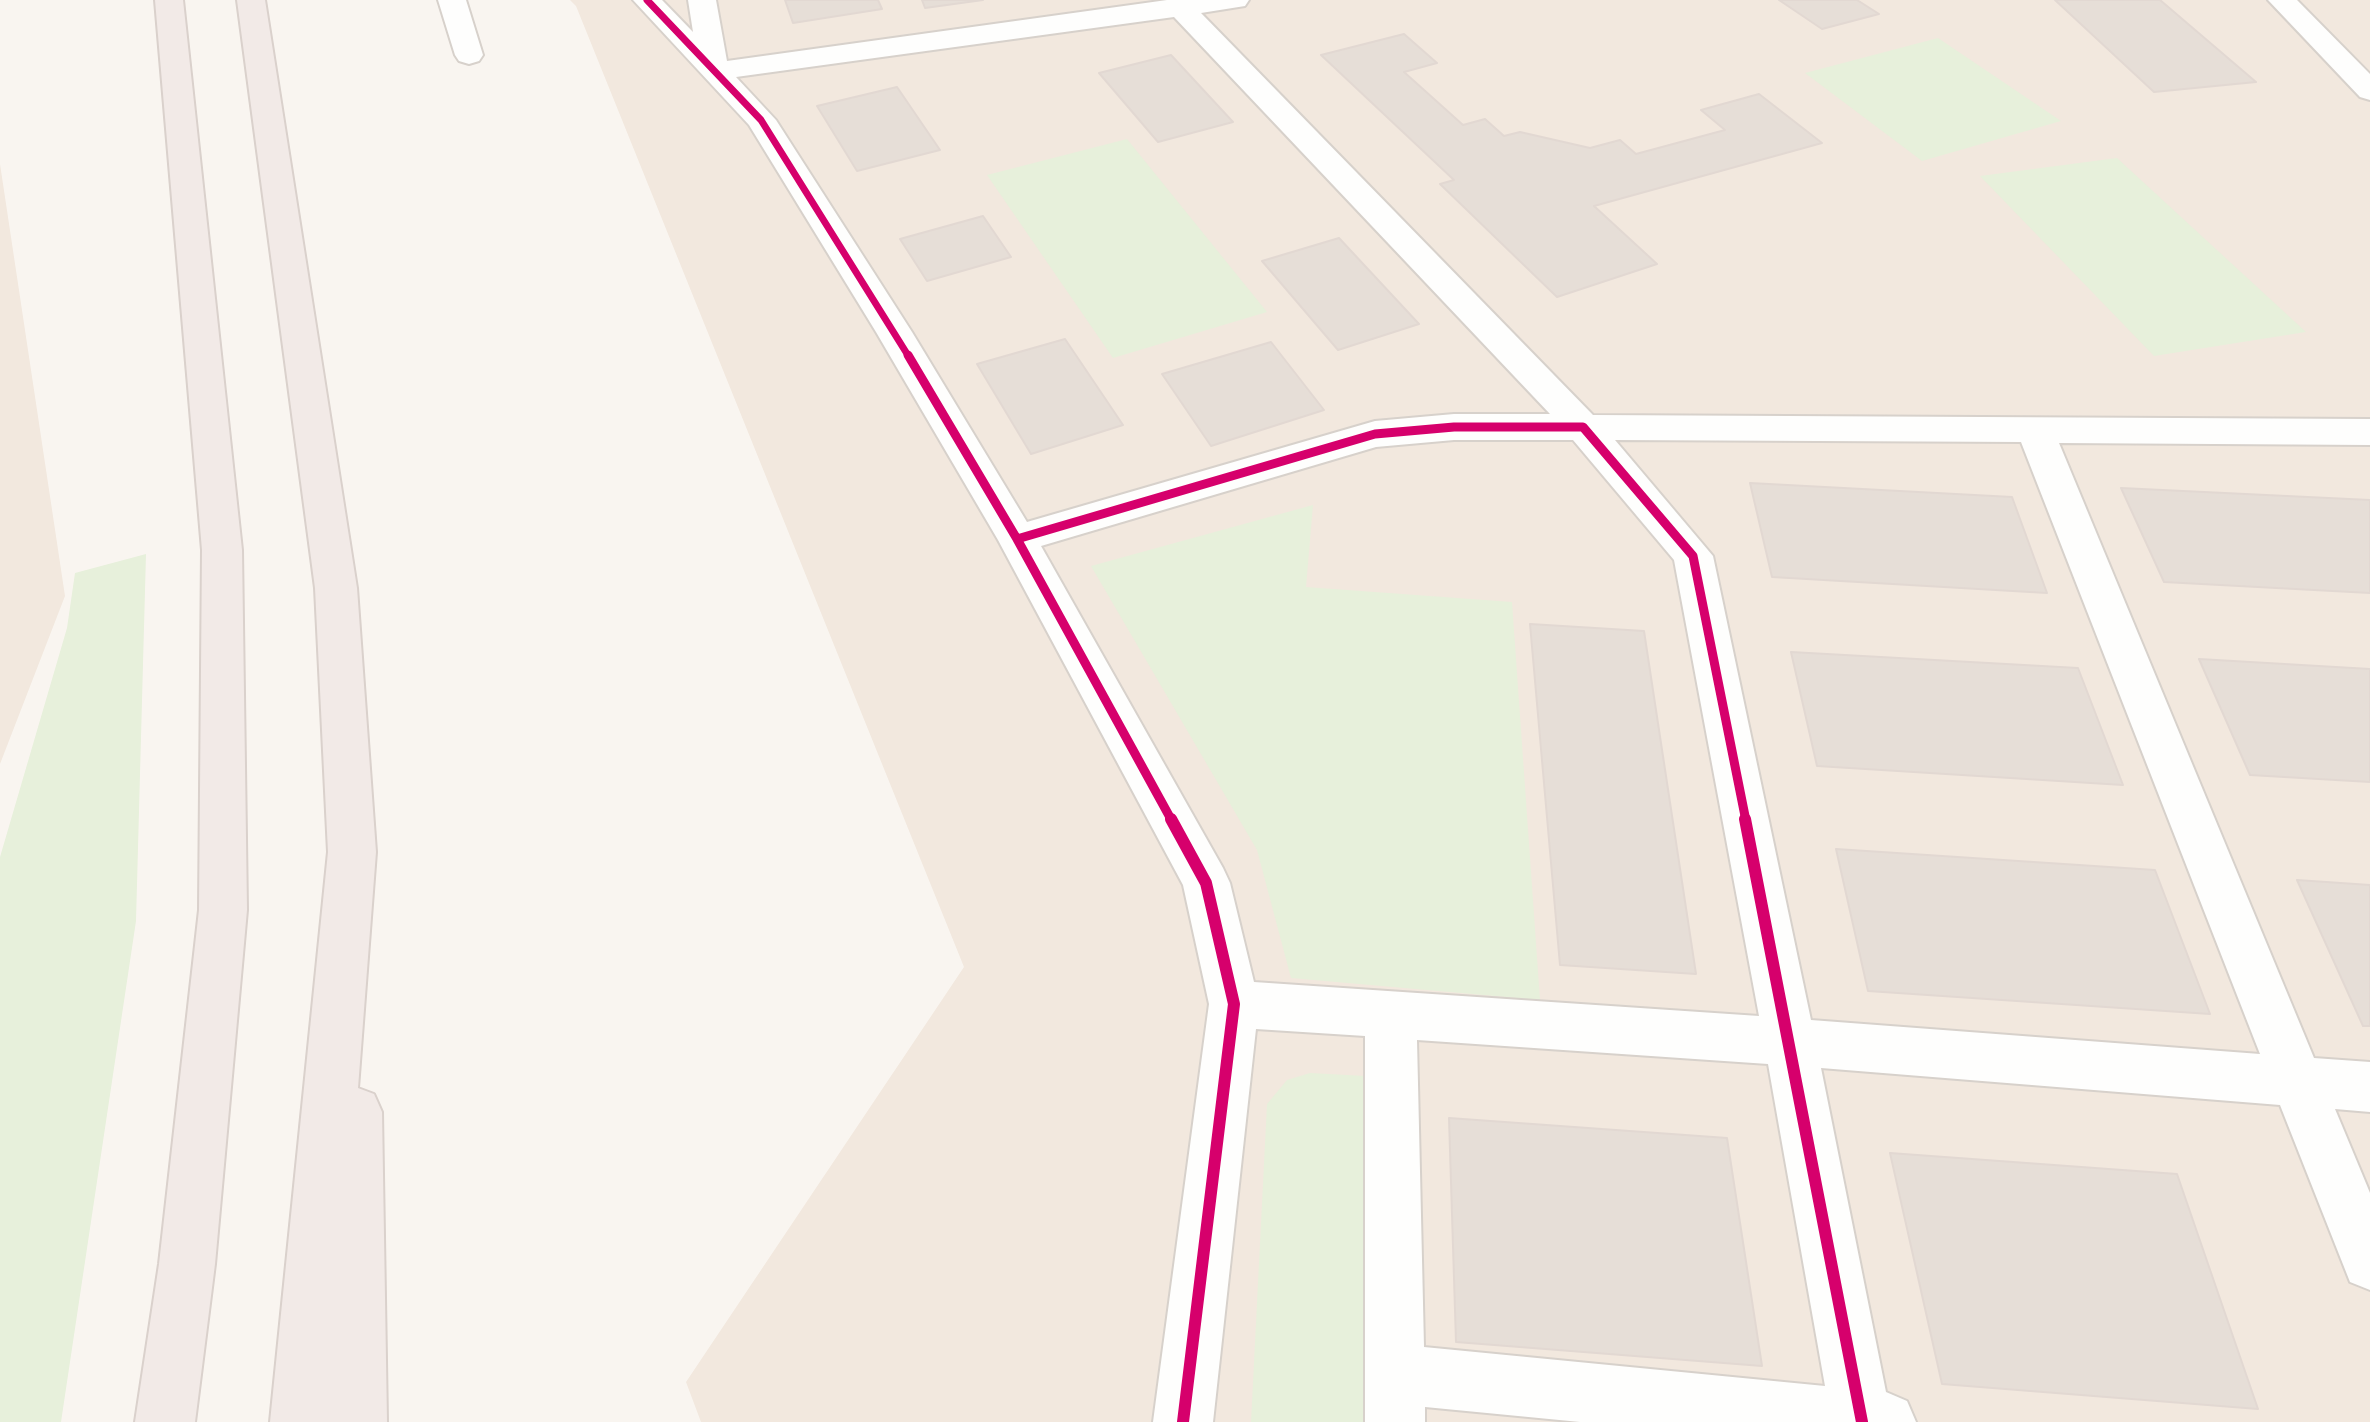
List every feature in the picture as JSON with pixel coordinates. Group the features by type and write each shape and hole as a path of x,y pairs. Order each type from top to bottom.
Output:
{"highway":[{"path":"165,1422 187,1264 223,910 222,550 169,0"},
{"path":"251,0 336,588 352,852 357,1422"},
{"path":"300,1422 352,852"},
{"path":"141,1422 187,1264"}],"street":[{"path":"452,0 469,55"},
{"path":"647,0 761,120 894,332 1017,539 1206,883 1234,1004 1183,1422"},
{"path":"702,0 714,71"},
{"path":"714,71 1182,4 1235,0"},
{"path":"2282,0 2370,91"},
{"path":"1182,4 1583,427 1693,556 1870,1421 1395,1398 1391,1014"},
{"path":"1017,539 1375,434 1454,427 2370,432"},
{"path":"2035,429 2370,1262"},
{"path":"1234,1004 1790,1042 2370,1087"}],"shaded area":[{"path":"570,0 2370,0 2370,1422 701,1422 686,1382 964,967 576,6"},
{"path":"0,164 65,596 0,764"}],"green space":[{"path":"1938,38 2061,121 1922,161 1805,73"},
{"path":"1127,139 1267,312 1113,358 987,175"},
{"path":"2117,158 2306,332 2154,356 1980,176"},
{"path":"1313,505 1306,587 1512,602 1540,1000 1291,978 1257,850 1091,566"},
{"path":"146,554 136,921 61,1422 0,1422 0,857 67,628 75,573"},
{"path":"1310,1073 1384,1077 1380,1422 1251,1422 1267,1104 1287,1080"}],"building":[{"path":"785,0 878,0 882,9 793,23"},
{"path":"922,0 983,0 925,8"},
{"path":"1779,0 1857,0 1879,14 1822,29"},
{"path":"2055,0 2160,0 2256,82 2154,92"},
{"path":"1404,34 1437,63 1404,72 1463,125 1485,119 1504,136 1520,132 1590,148 1620,140 1636,154 1725,130 1701,110 1759,94 1822,143 1594,206 1657,264 1557,297 1440,184 1454,180 1321,55"},
{"path":"1171,55 1233,122 1158,142 1099,73"},
{"path":"897,87 940,150 857,171 817,106"},
{"path":"983,216 1011,257 927,281 900,239"},
{"path":"1339,238 1419,324 1338,350 1262,261"},
{"path":"1065,339 1123,425 1031,454 977,364"},
{"path":"1271,342 1324,410 1211,446 1162,374"},
{"path":"1750,483 2012,497 2047,593 1772,577"},
{"path":"2121,488 2370,500 2370,593 2164,582"},
{"path":"1530,624 1644,631 1696,974 1560,965"},
{"path":"1791,652 2078,668 2123,785 1817,766"},
{"path":"2199,659 2370,669 2370,782 2250,775"},
{"path":"1836,849 2155,870 2210,1014 1868,991"},
{"path":"2297,880 2370,885 2370,1026 2363,1026"},
{"path":"1449,1118 1727,1138 1762,1366 1456,1342"},
{"path":"1890,1153 2177,1174 2258,1409 1942,1384"}],"cycle path":[{"path":"647,0 761,120 894,332 1017,539 1206,883 1234,1004 1183,1422"},
{"path":"1017,539 1375,434 1454,427 1583,427 1693,556 1862,1422"}]}
